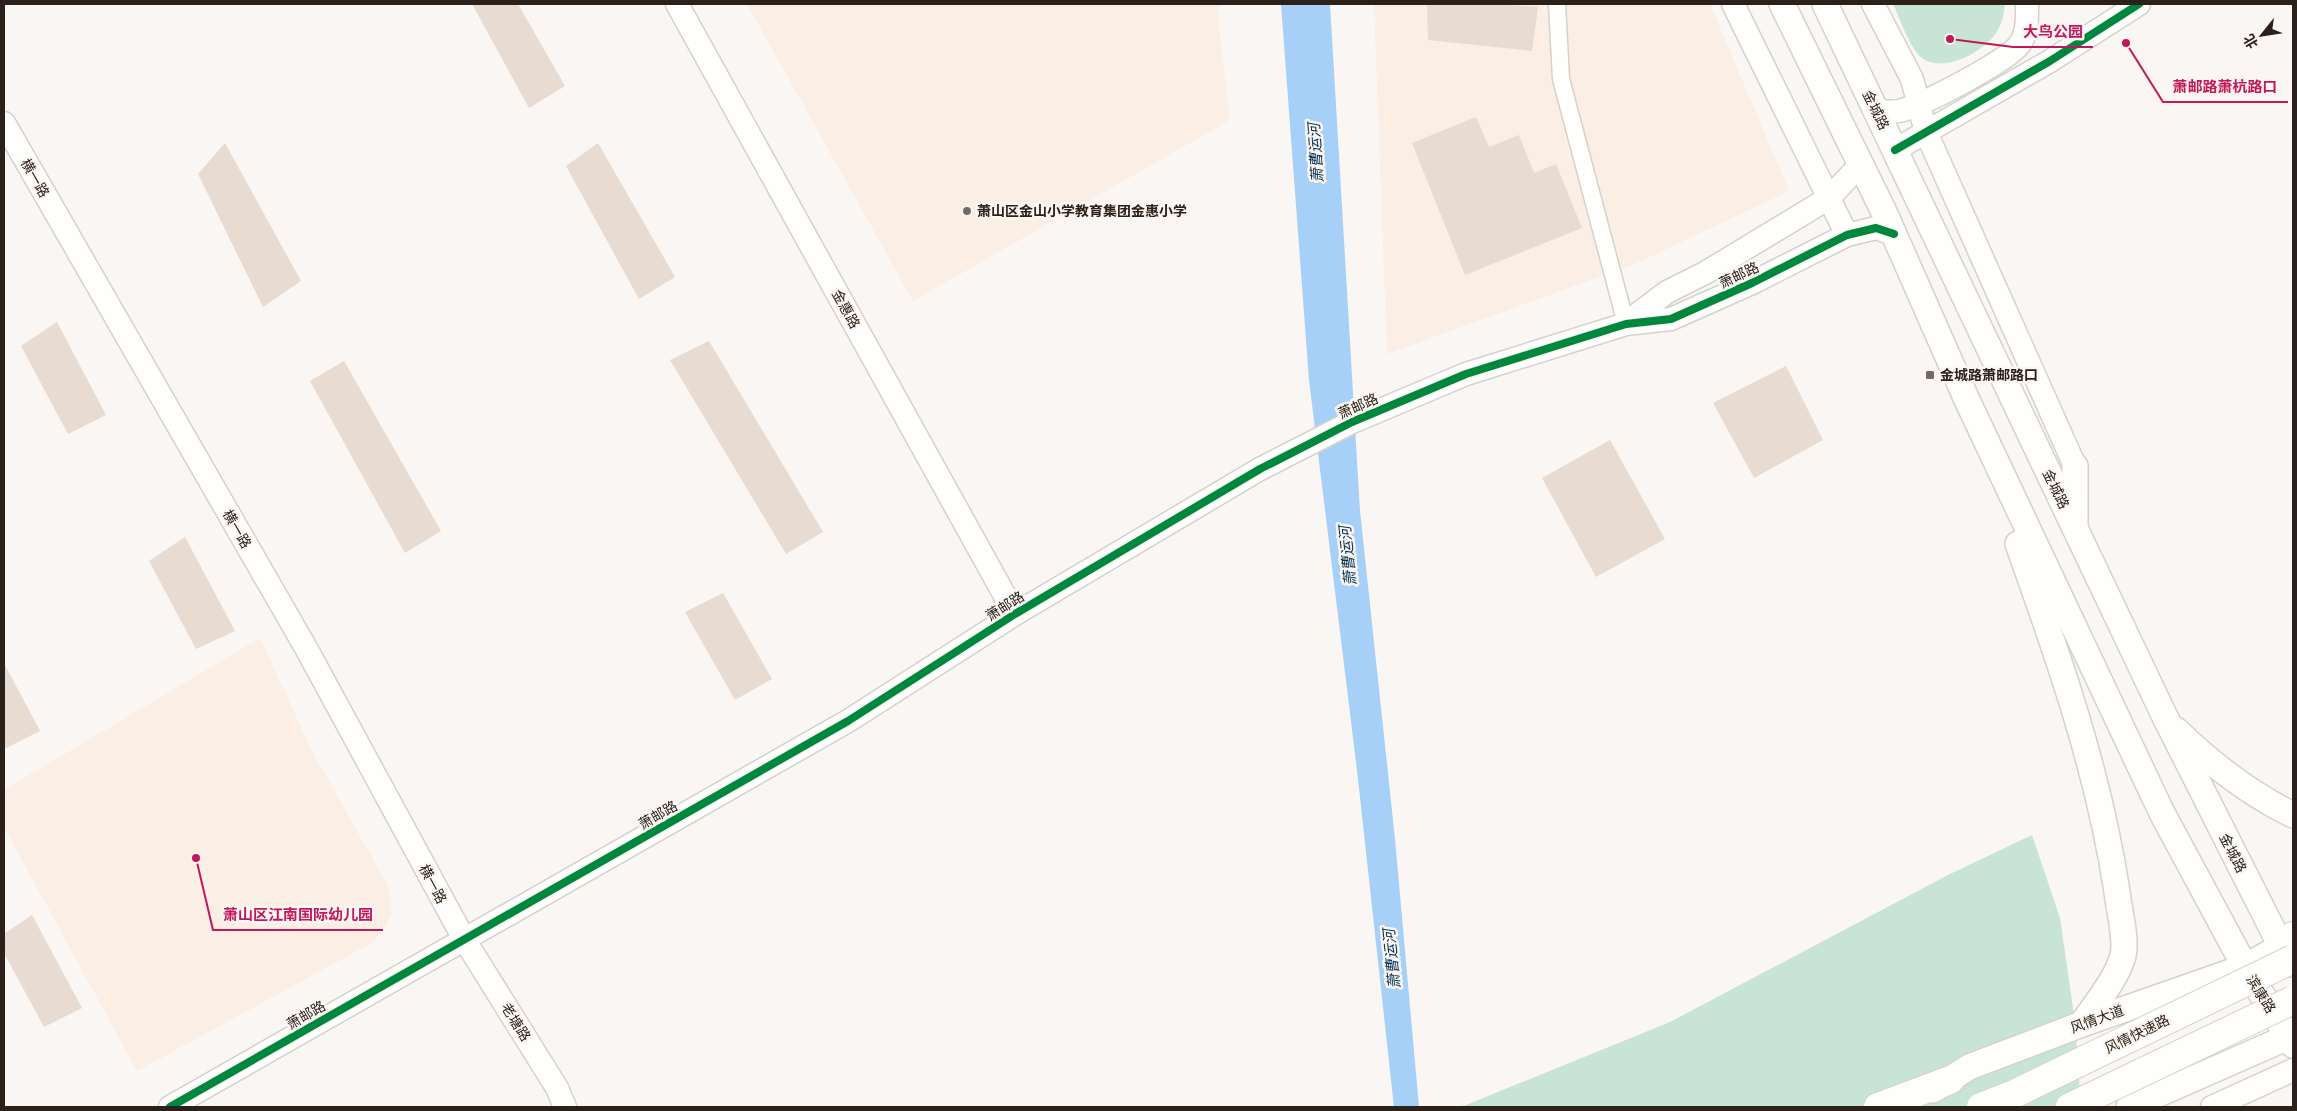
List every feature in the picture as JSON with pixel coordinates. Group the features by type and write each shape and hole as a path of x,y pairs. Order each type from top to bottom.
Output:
{"highway":[{"name":"风情快速路","path":"1981,1107 2014,1094 2290,946"},
{"path":"2070,1107 2293,1000"},
{"path":"1878,1107 1950,1080"}],"main road":[{"path":"1782,4 1894,234 1967,400 2162,813 2245,967"},
{"name":"金城路","path":"1825,4 2166,719 2290,946 2293,971"},
{"path":"1967,400 2053,640 2086,744 2110,847 2122,932 2123,956 2113,976 2082,1024"},
{"path":"2075,529 2076,466"},
{"path":"2166,719 2226,774 2268,803 2293,815"},
{"name":"风情大道","path":"1907,1107 1969,1067 2082,1024 2245,967 2290,946"},
{"name":"滨康路","path":"2245,967 2292,1037"},
{"path":"2129,1107 2292,1037"}],"street":[{"name":"金惠路","path":"677,4 1015,614"},
{"path":"1557,4 1561,79 1626,324 1666,292 1705,273 1829,198 1861,164"},
{"path":"1733,4 1847,234"},
{"name":"金城路","path":"1873,4 1912,79 1926,132 2076,466"},
{"path":"1876,111 1898,111 1919,104 1956,87 2000,59 2020,44 2027,23 2027,4"},
{"path":"1895,150 2050,61 2139,4"},
{"name":"横一路","path":"4,123 306,648 464,939"},
{"name":"萧邮路","path":"170,1107 848,721 1015,614 1260,469 1352,422 1466,374 1626,324 1671,319 1752,283 1847,234 1876,228 1894,234"},
{"name":"老塘路","path":"464,939 557,1088 565,1107"},
{"path":"2212,1107 2293,1070"}],"shaded area":[{"name":"萧山区金山小学教育集团金惠小学","path":"747,4 1220,4 1218,20 1230,120 913,301"},
{"path":"1374,4 1710,4 1789,191 1637,263 1387,354"},
{"path":"260,638 311,749 389,888 392,915 375,941 137,1071 4,827 4,790"}],"green space":[{"path":"1893,4 2005,4 2000,26 1983,46 1964,58 1944,63 1934,63 1925,60 1915,50 1906,35"},
{"path":"2032,835 2060,918 2075,1022 2081,1107 1454,1107 1466,1105 1670,1022 1948,875"}],"water":[{"name":"萧曹运河","path":"1281,4 1330,4 1360,511 1395,839 1419,1107 1394,1107 1357,770 1309,380"}],"building":[{"path":"472,4 518,4 565,86 529,108"},
{"path":"1427,4 1509,4 1538,7 1532,51 1428,40"},
{"path":"1476,117 1489,147 1519,135 1534,173 1556,164 1582,228 1465,275 1412,143"},
{"path":"225,143 301,281 263,307 198,174"},
{"path":"598,143 675,277 639,299 566,166"},
{"path":"57,322 106,415 68,434 21,346"},
{"path":"709,341 823,532 786,554 670,360"},
{"path":"344,361 441,531 405,553 310,381"},
{"path":"1786,366 1823,440 1754,478 1713,403"},
{"path":"1610,440 1665,539 1596,577 1542,478"},
{"path":"185,537 235,631 196,649 149,561"},
{"path":"723,593 772,679 735,700 685,612"},
{"path":"4,663 40,731 4,749"},
{"path":"32,915 82,1008 44,1027 4,953 4,934"}],"cycle path":[{"path":"1895,150 2050,61 2139,4"},
{"path":"170,1107 848,721 1015,614 1260,469 1352,422 1466,374 1626,324 1671,319 1752,283 1847,235 1876,228 1894,234"}],"place":[{"name":"大鸟公园","path":"1950,39"},
{"name":"萧邮路萧杭路口","path":"2126,43"},
{"name":"萧山区金山小学教育集团金惠小学","path":"967,211"},
{"name":"金城路萧邮路口","path":"1930,375"},
{"name":"萧山区江南国际幼儿园","path":"196,858"}]}
